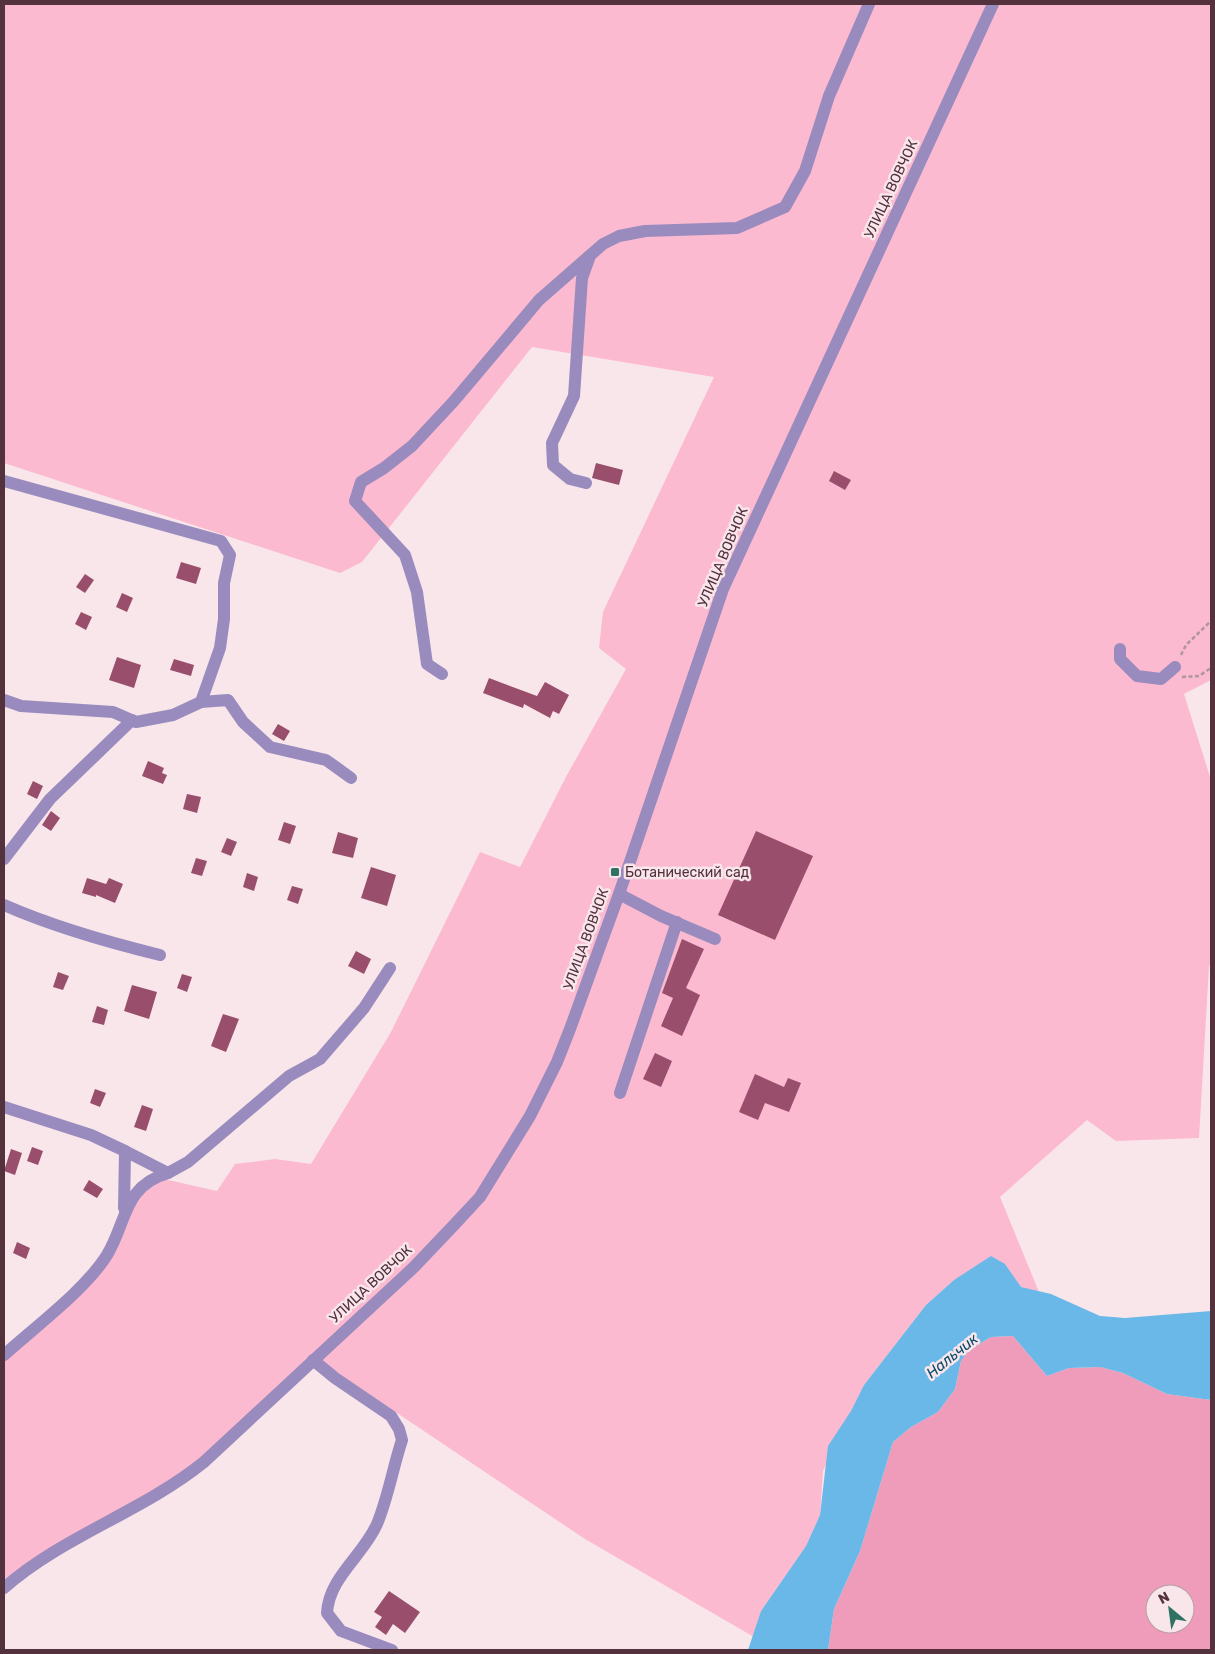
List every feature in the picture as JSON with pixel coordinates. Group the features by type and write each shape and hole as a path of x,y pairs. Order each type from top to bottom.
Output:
{"street":[{"path":"442,674 426,664 417,592 405,555 355,500 360,482 384,468 412,446 454,401 539,300 603,244 619,236 645,231 737,228 785,207 805,171 829,96 869,4"},
{"name":"УЛИЦА ВОВЧОК","path":"4,1588 66,1545 154,1498 184,1478 414,1267 480,1197 496,1174 530,1116 557,1062 619,894 723,589 993,4"},
{"path":"586,483 570,479 553,465 552,443 574,396 582,278 590,256"},
{"path":"4,481 220,541 230,555 224,583 224,619 220,648 201,702"},
{"path":"1120,649 1120,659 1137,676 1161,679 1175,668"},
{"path":"4,700 21,706 113,712 136,722 173,715 201,702 228,700 243,722 270,747 326,760 351,778"},
{"path":"4,859 50,799 132,720"},
{"path":"619,894 661,916 715,939"},
{"path":"4,905 41,920 160,956"},
{"path":"620,1093 677,922"},
{"path":"4,1355 92,1276 108,1254 131,1198 155,1177 168,1173 188,1162 288,1076 320,1059 364,1008 390,968"},
{"path":"4,1107 91,1135 168,1173"},
{"path":"123,1218 125,1151"},
{"path":"313,1360 334,1378 391,1416 399,1429 402,1440 377,1524 338,1581 328,1599 327,1613 341,1631 392,1650"}],"path":[{"path":"1211,621 1186,645 1175,668 1183,679 1199,676 1211,668"}],"shaded area":[{"path":"4,4 1211,4 1211,680 1184,694 1211,780 1211,964 1209,966 1199,1138 1116,1141 1087,1120 1000,1197 1039,1292 1020,1287 1005,1264 954,1280 926,1305 864,1385 823,1471 820,1515 806,1546 761,1611 754,1637 585,1539 315,1358 204,1462 4,1588 4,1355 92,1276 131,1198 155,1177 217,1191 235,1164 275,1159 311,1164 391,1032 480,852 520,867 567,775 626,669 599,648 603,612 714,377 532,347 362,562 340,573 4,463"},
{"path":"1013,1336 1047,1376 1069,1368 1100,1367 1123,1373 1167,1394 1211,1400 1211,1650 828,1650 834,1609 860,1551 893,1442 911,1427 938,1412 955,1389 961,1361 969,1350 991,1337"}],"water":[{"name":"Нальчик","path":"991,1256 1005,1264 1021,1287 1051,1294 1100,1316 1125,1318 1211,1311 1211,1400 1167,1394 1123,1373 1100,1367 1069,1368 1047,1376 1013,1336 991,1337 969,1350 961,1361 955,1389 938,1412 911,1427 893,1442 860,1551 834,1609 828,1650 748,1650 761,1611 806,1546 820,1515 828,1446 851,1411 864,1385 926,1305 954,1280"}],"building":[{"path":"596,463 623,470 619,485 592,478"},
{"path":"834,471 851,480 845,490 829,481"},
{"path":"181,562 201,568 196,584 176,578"},
{"path":"85,574 94,580 85,593 76,587"},
{"path":"122,593 133,598 127,612 116,607"},
{"path":"81,612 92,617 86,630 75,624"},
{"path":"117,657 141,665 134,688 109,680"},
{"path":"174,659 194,665 191,676 170,670"},
{"path":"489,678 537,696 545,682 569,695 559,714 553,711 550,718 524,704 523,708 483,693"},
{"path":"278,724 290,731 284,741 272,734"},
{"path":"148,761 164,768 162,773 167,775 163,784 142,776"},
{"path":"33,781 43,786 37,799 27,794"},
{"path":"187,794 201,797 197,813 183,809"},
{"path":"51,811 60,818 51,831 42,825"},
{"path":"284,822 296,826 290,844 278,840"},
{"path":"756,831 813,856 775,940 718,915"},
{"path":"338,832 358,838 353,858 332,853"},
{"path":"227,838 237,842 231,856 221,852"},
{"path":"196,858 207,861 202,876 191,873"},
{"path":"371,867 396,875 387,906 361,898"},
{"path":"247,873 258,877 254,891 243,887"},
{"path":"87,878 106,884 109,878 123,884 115,903 96,895 96,897 82,893"},
{"path":"292,886 303,889 298,904 287,900"},
{"path":"682,939 704,949 686,988 700,995 682,1036 661,1026 673,998 662,993"},
{"path":"356,951 371,959 364,974 348,966"},
{"path":"58,972 69,976 63,990 53,987"},
{"path":"182,974 192,977 187,992 177,988"},
{"path":"132,985 157,992 149,1019 124,1011"},
{"path":"97,1006 108,1010 104,1025 92,1022"},
{"path":"223,1014 239,1019 226,1052 211,1046"},
{"path":"655,1053 672,1061 661,1087 643,1079"},
{"path":"755,1074 784,1087 788,1078 801,1083 789,1112 765,1103 758,1120 739,1112"},
{"path":"95,1089 106,1093 100,1107 90,1103"},
{"path":"142,1105 153,1109 146,1131 134,1127"},
{"path":"32,1147 43,1151 38,1165 27,1161"},
{"path":"11,1149 22,1153 15,1175 4,1171"},
{"path":"89,1180 103,1189 97,1198 83,1190"},
{"path":"17,1242 30,1248 26,1259 13,1253"},
{"path":"389,1591 420,1612 405,1633 393,1624 386,1635 375,1627 382,1617 374,1612"}],"place":[{"name":"Ботанический сад","path":"615,872"}]}
